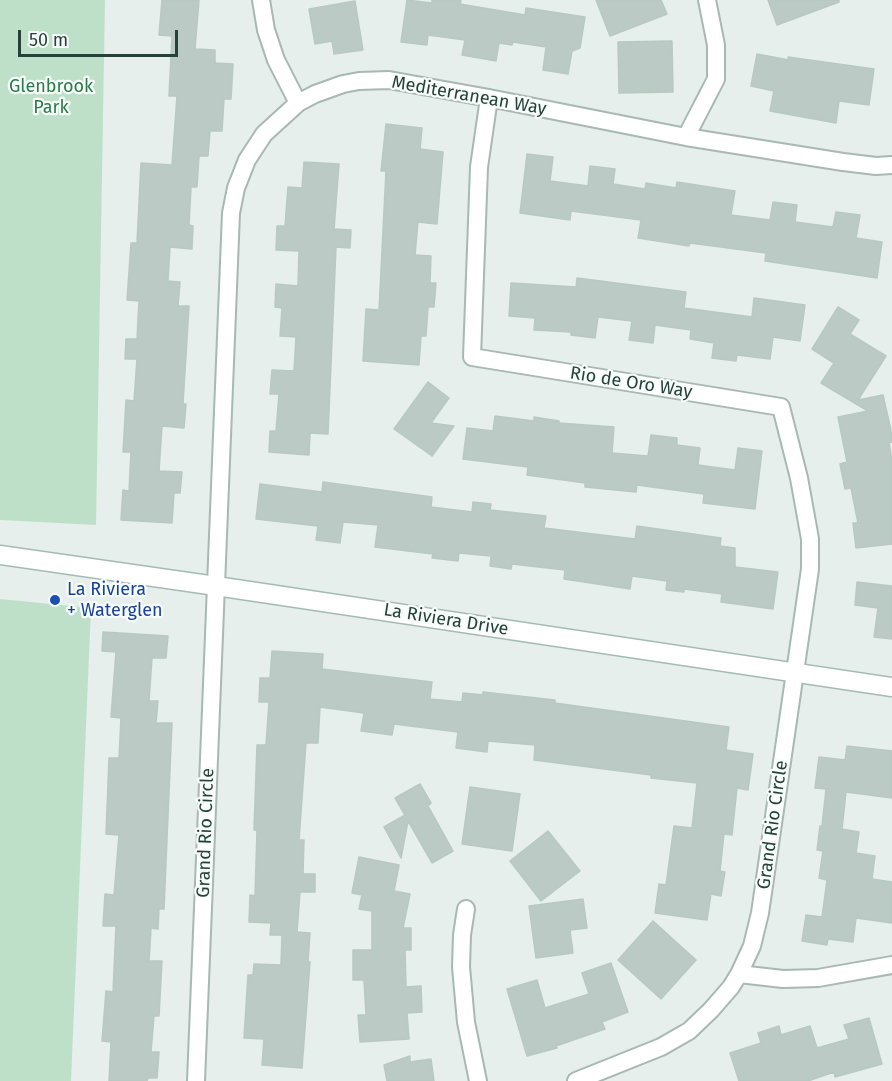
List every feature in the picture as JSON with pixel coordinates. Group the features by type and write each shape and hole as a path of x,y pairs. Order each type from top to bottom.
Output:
{"street":[{"path":"261,0 266,30 276,60 298,103"},
{"path":"686,137 716,79 716,45 707,0"},
{"name":"Mediterranean Way","path":"216,586 231,213 236,189 247,160 264,134 298,103 343,84 389,80 686,137 843,162 876,166 892,165"},
{"name":"Rio de Oro Way","path":"489,98 479,167 472,357 781,407 799,478 811,554 796,673"},
{"name":"La Riviera Drive","path":"0,555 892,687"},
{"name":"Grand Rio Circle","path":"196,1081 216,586"},
{"name":"Grand Rio Circle","path":"576,1081 662,1047 689,1031 711,1010 739,974 752,946 760,914 796,673"},
{"path":"465,909 461,967 466,1022 478,1081"},
{"path":"739,974 783,979 818,978 892,965"}],"green space":[{"name":"Glenbrook Park","path":"0,0 105,0 96,525 0,520"},
{"path":"0,599 91,608 71,1081 0,1081"}],"building":[{"path":"162,0 199,0 195,49 215,50 215,63 233,64 231,99 224,99 222,131 210,131 208,156 199,156 197,187 191,187 189,225 193,226 192,249 170,247 168,281 180,282 178,306 189,306 183,404 186,404 184,428 162,426 159,471 182,472 180,493 174,493 172,523 121,520 123,490 129,491 131,452 123,452 126,400 134,401 137,359 125,359 126,339 137,339 139,301 127,300 131,243 137,243 141,163 172,165 177,96 169,96 172,36 159,35"},
{"path":"407,0 432,3 432,0 461,0 460,4 525,15 526,8 585,17 580,48 572,51 568,74 543,70 546,47 513,42 512,45 499,43 496,61 462,55 465,40 428,35 427,45 401,42"},
{"path":"596,0 661,0 667,14 610,36"},
{"path":"768,0 839,0 839,2 777,25"},
{"path":"355,1 363,50 334,54 332,41 315,44 309,9"},
{"path":"672,41 673,92 619,93 618,42"},
{"path":"757,54 789,60 788,57 874,69 869,105 839,101 836,123 770,111 774,91 751,86"},
{"path":"386,124 422,128 420,149 443,152 437,224 418,222 415,255 431,256 430,283 436,283 434,307 428,307 426,336 421,336 419,365 363,361 366,309 379,310 386,171 381,171"},
{"path":"527,154 553,157 550,181 588,186 590,166 615,169 613,184 645,189 646,183 676,188 677,182 735,191 731,215 770,220 773,202 797,205 795,222 833,227 836,212 860,215 856,238 882,242 877,278 765,261 766,253 690,243 689,246 638,238 641,220 571,211 570,220 520,213"},
{"path":"304,162 339,164 334,229 351,230 350,248 336,247 328,434 310,433 309,455 269,452 270,431 276,431 279,394 270,394 272,370 294,371 296,337 280,336 282,308 275,307 276,284 298,286 299,251 276,250 277,226 285,226 288,187 302,188"},
{"path":"577,278 686,292 684,308 752,317 754,298 805,305 800,341 773,337 770,359 737,355 736,361 712,358 714,343 690,339 691,330 655,325 653,343 629,340 632,321 598,317 595,338 571,335 571,332 534,330 535,318 509,316 511,283 576,287"},
{"path":"838,307 859,320 850,334 886,356 858,400 883,395 892,435 892,442 889,443 892,459 892,544 856,548 853,523 858,523 851,488 845,489 840,464 847,462 838,417 868,411 821,383 834,363 812,349"},
{"path":"428,382 449,398 431,423 454,426 432,456 394,429"},
{"path":"495,416 534,421 534,417 559,421 559,423 614,427 612,453 648,456 651,435 677,438 677,445 700,448 698,465 735,470 738,448 762,451 755,509 703,503 704,494 637,485 636,492 585,487 585,483 527,475 528,467 463,459 467,428 493,431"},
{"path":"323,482 432,497 431,507 472,512 473,502 491,504 490,510 546,516 544,528 635,539 637,526 721,538 720,546 735,548 735,567 778,572 773,609 721,602 722,594 684,589 684,592 666,590 667,581 632,576 630,589 564,579 565,570 512,564 511,569 490,566 491,556 459,553 458,561 432,558 433,554 375,547 378,525 343,522 340,543 316,540 318,526 256,519 260,484 322,492"},
{"path":"857,582 892,586 892,639 874,637 878,608 855,605"},
{"path":"103,632 168,636 166,658 152,658 149,701 158,701 156,723 172,723 164,909 159,909 158,929 151,928 149,961 162,961 159,1016 154,1016 151,1052 159,1052 157,1078 148,1078 147,1081 109,1081 111,1042 102,1041 106,991 113,992 116,926 103,926 105,894 114,895 119,835 106,834 109,758 119,758 121,718 111,717 116,652 102,651"},
{"path":"272,651 323,654 322,669 432,682 430,699 462,702 463,693 483,695 483,692 555,700 555,703 729,727 726,750 753,754 748,790 737,788 732,835 724,834 720,871 725,872 721,896 711,894 707,920 655,913 659,884 666,885 674,826 692,828 697,783 534,760 535,745 488,741 487,752 456,748 458,732 394,724 392,735 361,731 364,713 320,707 318,743 306,743 299,840 304,840 303,874 315,874 315,892 300,892 297,932 310,933 302,1068 262,1065 264,1039 244,1038 248,975 253,975 254,964 281,965 282,935 270,935 271,923 249,922 250,895 255,896 257,830 254,830 257,745 266,745 269,702 259,702 260,678 270,678"},
{"path":"847,746 892,751 892,798 846,792 842,829 859,832 856,853 875,856 872,879 892,882 892,923 856,918 853,942 828,939 827,945 802,941 806,915 822,917 827,880 819,878 823,851 817,850 826,789 815,788 819,757 845,760"},
{"path":"420,784 431,803 428,806 453,851 432,863 408,821 401,858 384,827 405,815 395,798"},
{"path":"470,787 520,794 512,851 462,844"},
{"path":"548,831 580,871 541,901 510,861"},
{"path":"359,857 399,865 394,891 410,894 403,928 411,928 411,950 405,950 406,987 421,986 422,1012 407,1013 409,1039 360,1042 358,1015 366,1015 364,980 353,980 353,950 372,950 372,911 359,909 362,895 352,893"},
{"path":"583,899 587,928 570,930 573,953 536,958 529,906"},
{"path":"653,921 696,960 661,999 618,960"},
{"path":"611,963 628,1012 602,1022 605,1029 556,1046 557,1048 527,1056 507,989 537,980 545,1008 589,994 582,973"},
{"path":"869,1018 882,1064 835,1077 834,1072 808,1081 739,1081 730,1053 761,1043 758,1033 779,1026 781,1035 810,1026 817,1048 849,1039 844,1025"},
{"path":"410,1056 410,1062 431,1059 434,1081 387,1081 384,1065"}],"place":[{"name":"La Riviera + Waterglen","path":"55,600"}]}
